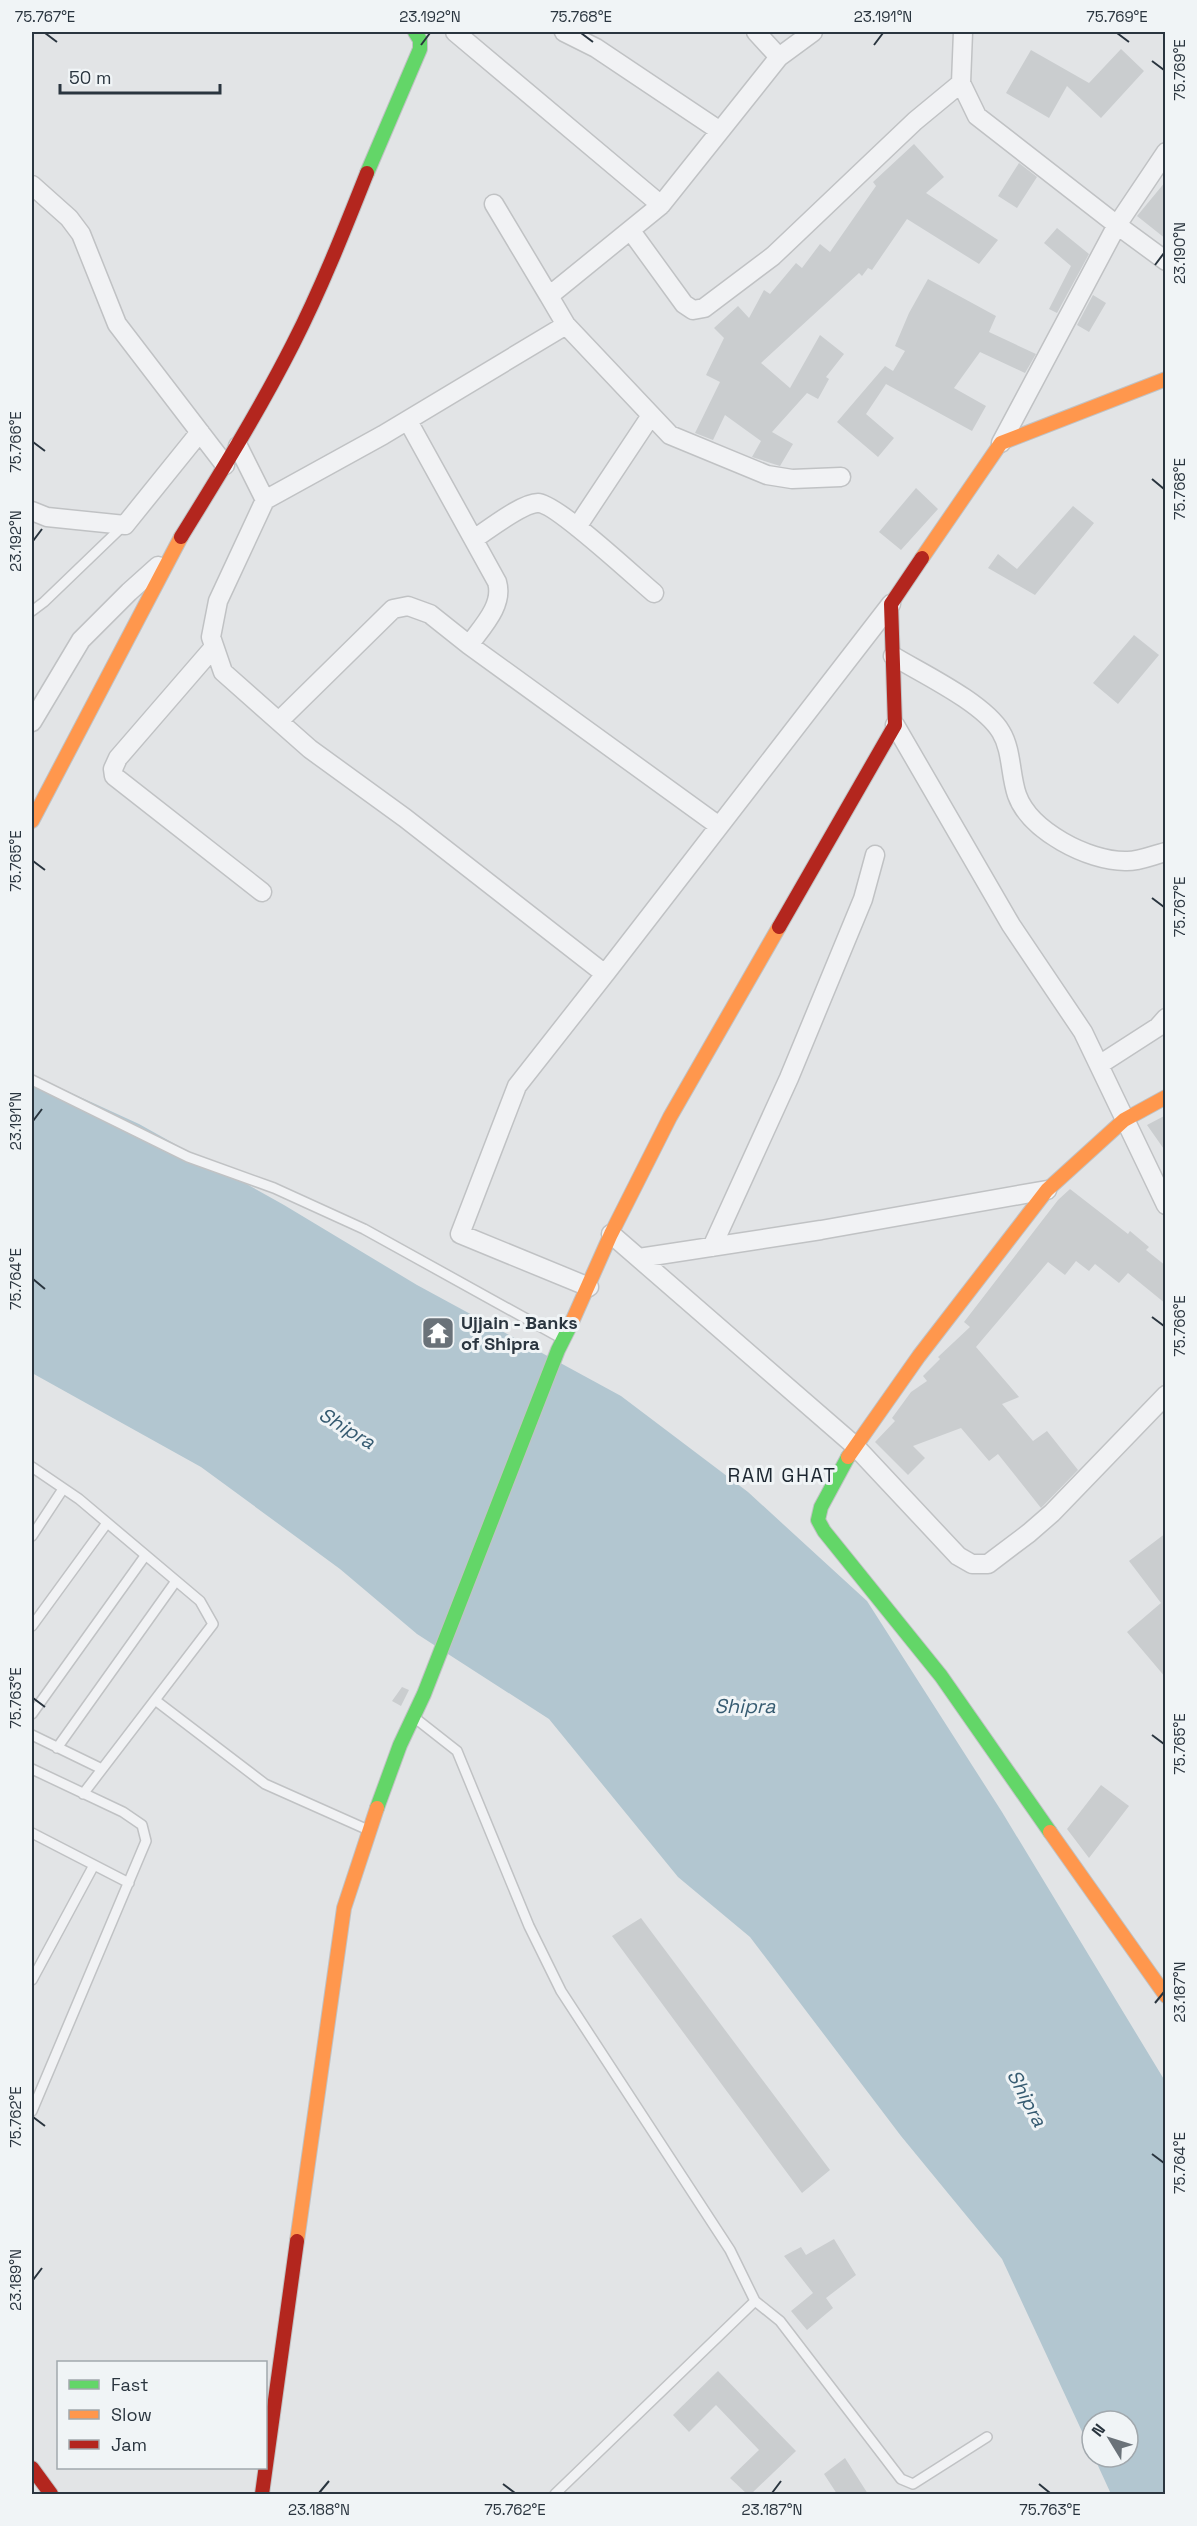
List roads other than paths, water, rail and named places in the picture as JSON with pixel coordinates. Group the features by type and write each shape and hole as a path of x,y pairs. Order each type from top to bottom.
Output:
{"main road":[{"path":"32,822 170,555 238,446 293,344 334,256 383,131 420,49 420,34"},
{"path":"267,2458 344,1908 369,1830 560,1344 589,1287 611,1234 670,1118 895,725 891,604 1001,443 1166,379"},
{"path":"1166,1096 1150,1107 1124,1119 1047,1190 919,1356 854,1445 821,1507 818,1520 824,1532 941,1676 1166,1996"},
{"path":"32,2468 51,2494"},
{"path":"262,2494 265,2469"}],"street":[{"path":"455,32 661,205"},
{"path":"564,32 596,48 720,131"},
{"path":"756,32 779,57"},
{"path":"549,296 661,205 779,57 813,32"},
{"path":"963,32 961,82 977,116 1166,261"},
{"path":"631,231 684,304 693,310 704,308 773,256 915,121 961,82"},
{"path":"1001,443 1117,225 1166,152"},
{"path":"32,185 69,218 81,234 117,324 225,465"},
{"path":"494,204 566,325 650,417 670,435 767,475 792,479 841,477"},
{"path":"566,325 408,421 265,500 218,601 210,637 223,672 310,749 405,818 605,974"},
{"path":"577,527 650,417"},
{"path":"408,421 497,582 500,594 495,607 469,645"},
{"path":"32,511 46,517 125,525 200,432"},
{"path":"238,446 265,500"},
{"path":"474,539 527,505 539,502 577,527 654,593"},
{"path":"32,722 81,640 170,555"},
{"path":"589,1287 460,1234 518,1086 891,604"},
{"path":"279,721 393,609 408,606 430,614 469,645 719,826"},
{"path":"214,647 118,758 113,769 114,776 262,892"},
{"path":"893,656 980,709 1002,733 1023,808 1059,841 1102,859 1127,862 1166,852"},
{"path":"895,725 1011,924 1083,1032 1166,1205"},
{"path":"712,1247 789,1078 863,899 875,855"},
{"path":"1099,1065 1158,1027 1166,1018"},
{"path":"639,1258 821,1230 1047,1190"},
{"path":"611,1234 854,1445 958,1556 972,1564 987,1564 1052,1513 1166,1395"}],"lane":[{"path":"32,610 44,602 125,525"},
{"path":"32,1080 188,1157 274,1188 364,1229 560,1344"},
{"path":"32,1467 107,1523 200,1601 213,1624 83,1794"},
{"path":"32,1536 63,1489"},
{"path":"32,1626 107,1523"},
{"path":"32,1714 145,1556"},
{"path":"57,1748 176,1581"},
{"path":"155,1700 265,1785 369,1830"},
{"path":"413,1716 457,1751 529,1926 561,1991 730,2250 755,2301 780,2321 901,2479 913,2484 987,2437"},
{"path":"32,1735 102,1769"},
{"path":"32,1769 123,1812 142,1825 146,1841 32,2111"},
{"path":"32,1833 129,1883"},
{"path":"32,1980 94,1865"},
{"path":"555,2494 755,2301"}],"water":[{"name":"Shipra","path":"32,1075 139,1124 284,1205 417,1285 621,1396 748,1492 867,1601 1002,1812 1165,2081 1165,2494 1111,2494 1100,2469 1140,2469 1140,2409 1080,2409 1080,2427 1002,2259 901,2136 750,1937 678,1877 549,1719 417,1634 340,1569 201,1467 32,1373"}],"place":[{"name":"Ujjain - Banks of Shipra","path":"438,1333"}],"district":[{"name":"RAM GHAT","path":"782,1475"}]}
